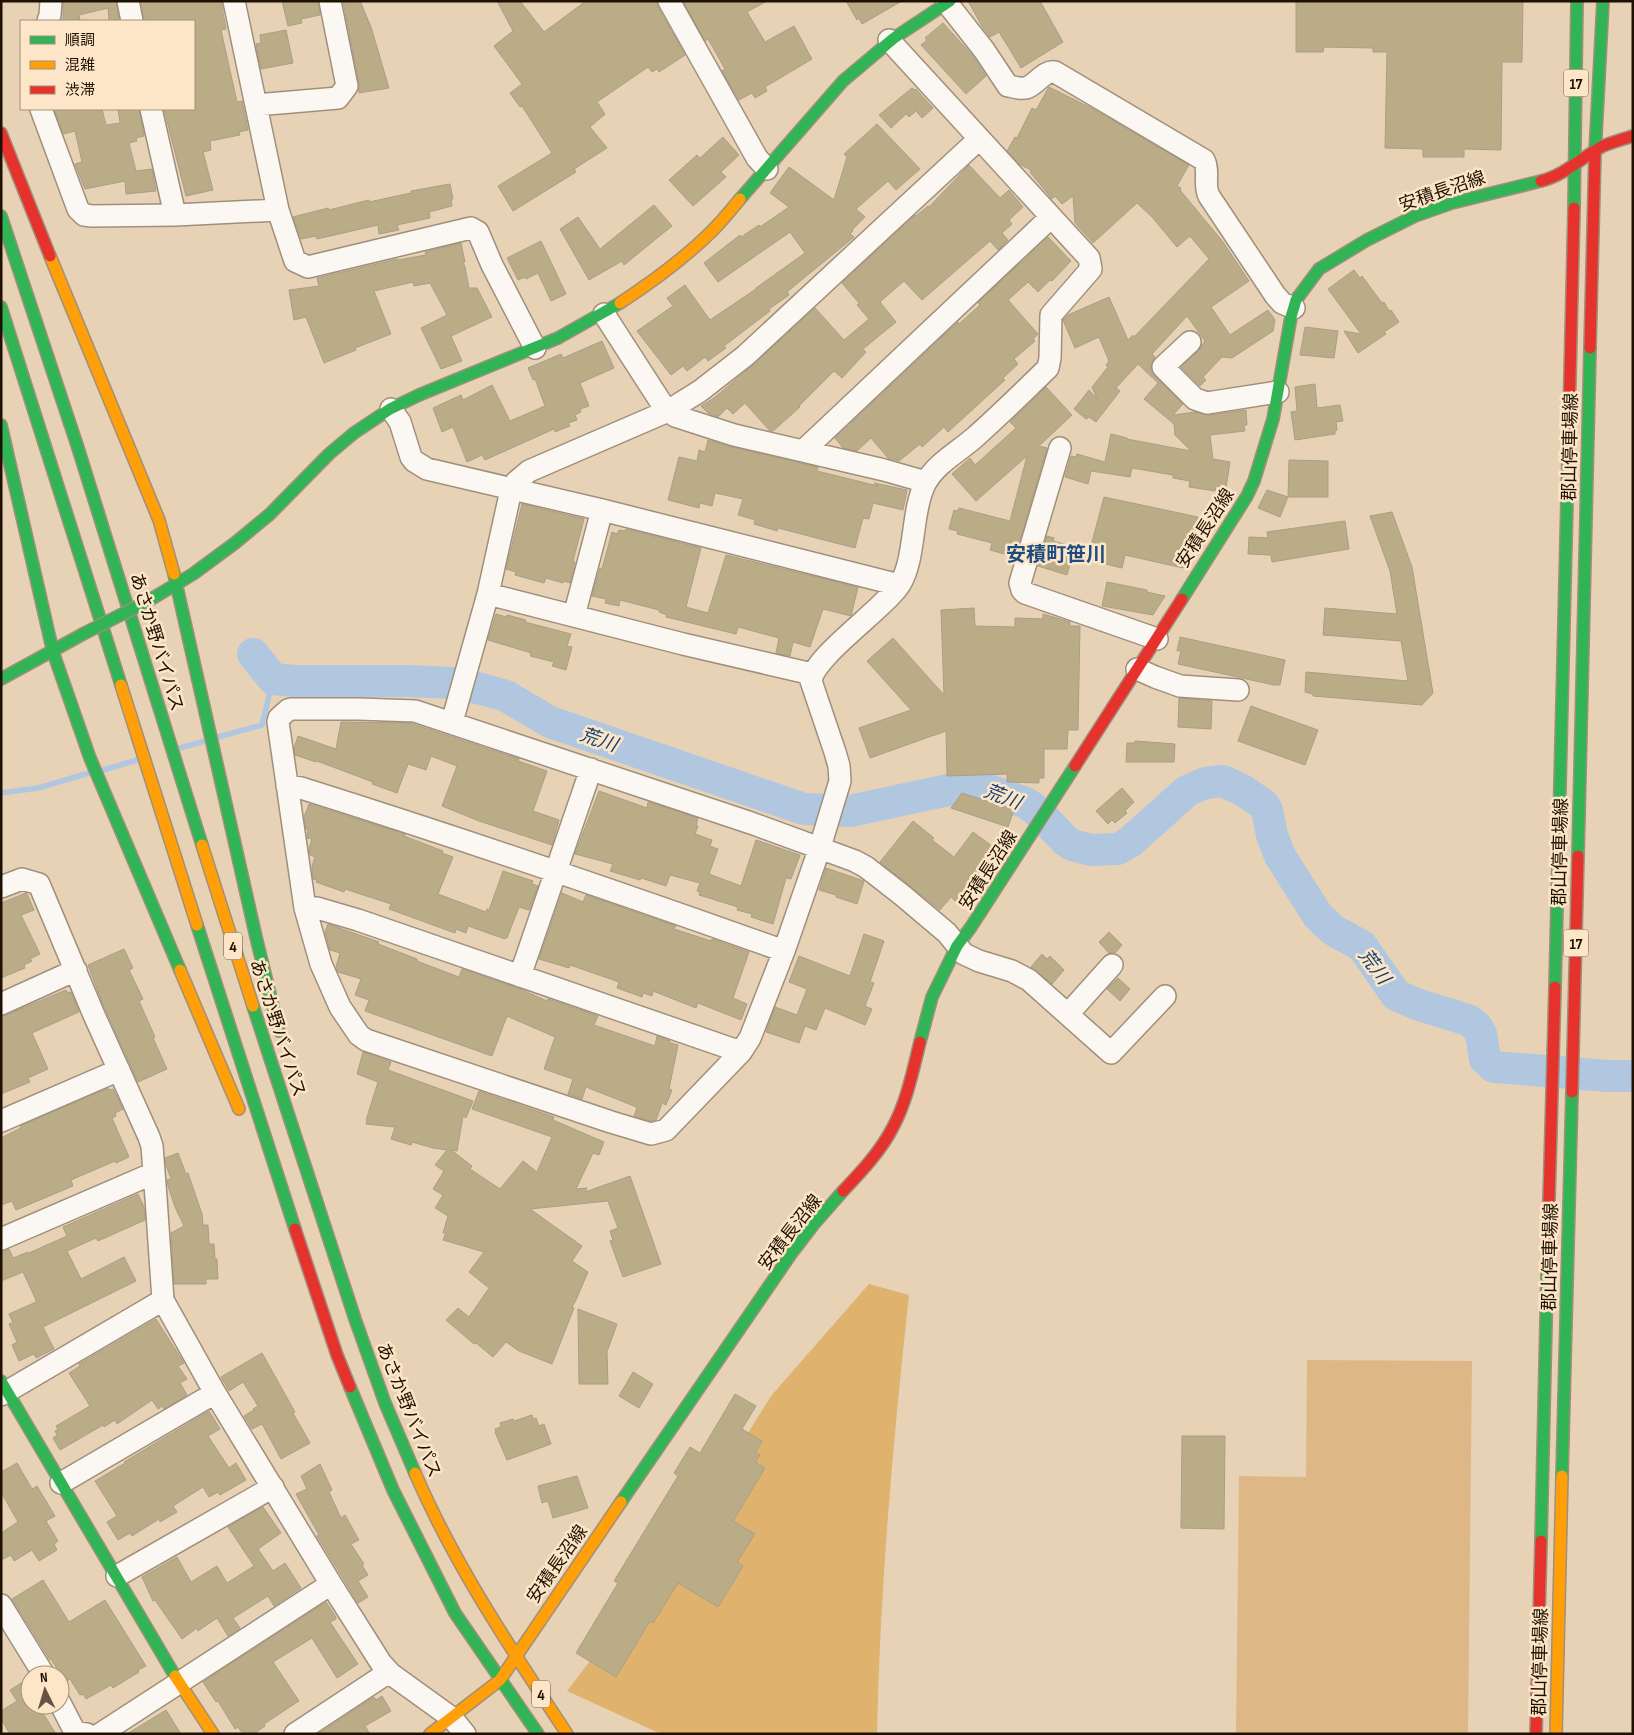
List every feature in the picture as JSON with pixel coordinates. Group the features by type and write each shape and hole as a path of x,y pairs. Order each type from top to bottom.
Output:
{"main road":[{"name":"郡山停車場線","path":"1536,1734 1575,165 1577,1"},
{"name":"郡山停車場線","path":"1556,1734 1595,152 1603,1"},
{"path":"1,679 148,601 208,563 262,522 288,498 320,462 359,430 391,409 422,394 535,348 604,314 640,291 712,231 843,81 866,58 889,40 948,2"},
{"path":"1,132 18,181 159,520 177,584 256,936 283,1044"},
{"name":"安積長沼線","path":"430,1734 458,1726 500,1680 515,1655 808,1230 840,1196 884,1142 894,1126 904,1102 932,996 957,946 972,927 1043,817 1247,496 1261,462 1274,419 1294,308 1303,288 1319,269 1367,240 1415,216 1490,193 1550,179 1603,146 1633,136"},
{"name":"あさか野バイパス","path":"1,216 78,448 227,926 385,1404 424,1491 463,1570 515,1655 567,1734"},
{"name":"4","path":"1,307 211,972 337,1355 393,1490 455,1613 538,1734"},
{"path":"1,425 52,652 90,758 242,1120"},
{"path":"272,1197 301,1247"},
{"path":"329,1203 338,1266"},
{"path":"3,1389 117,1576 179,1684 213,1734"}],"street":[{"path":"48,20 50,1"},
{"path":"128,1 132,20"},
{"path":"234,1 278,210 295,261 308,267 471,228 478,232 492,264 535,348"},
{"path":"256,105 338,98 347,86 330,1"},
{"path":"669,1 756,158 767,170"},
{"path":"948,2 1008,86 1026,88 1048,73 1055,72 1204,160 1206,164 1205,181 1209,196 1275,295 1282,302 1294,308"},
{"path":"889,40 1050,218 1089,258 1090,269 1051,315 1048,368 973,439 945,462 926,482 906,569 900,585 890,597 829,654 812,674 811,681 839,766 840,781 820,847 784,950 750,1038 741,1052 666,1130 651,1134 366,1040 359,1035 340,1006 321,964 305,908 278,722 279,718 288,710 359,709 415,711 820,847 866,867 947,933 957,946 970,957 1023,976 1111,1053 1165,996"},
{"path":"41,110 78,209 84,215 175,215 278,210"},
{"path":"151,110 175,215"},
{"path":"452,722 488,594 516,482 529,472 668,411 700,391 745,356 979,139"},
{"path":"804,450 1050,218"},
{"path":"604,314 668,411 675,416 734,435 804,450 926,482"},
{"path":"1190,342 1163,367 1195,399 1208,403 1278,392"},
{"path":"391,409 400,422 411,457 419,465 427,469 513,488 900,585"},
{"path":"1060,448 1020,583 1022,590 1025,593 1047,601 1156,638"},
{"path":"574,616 602,510"},
{"path":"488,594 812,674"},
{"path":"1137,669 1155,678 1180,686 1238,690"},
{"path":"520,976 592,769"},
{"path":"287,786 302,788 396,818 784,950"},
{"path":"1,886 22,878 39,884 149,1137 152,1146 162,1300 215,1393 381,1663 389,1672 458,1726"},
{"path":"305,908 317,908 358,920 741,1052"},
{"path":"1068,1014 1112,965"},
{"path":"1,1004 76,970"},
{"path":"1,1121 119,1070"},
{"path":"1,1239 154,1173"},
{"path":"3,1389 162,1300"},
{"path":"61,1483 215,1393"},
{"path":"117,1576 273,1487"},
{"path":"100,1734 331,1584"},
{"path":"1,1606 38,1665"},
{"path":"295,1734 389,1672"},
{"path":"66,1715 76,1732 87,1734"}],"shaded area":[{"path":"869,1284 909,1295 888,1514 877,1734 661,1734 567,1691 673,1553 771,1396"},
{"path":"1307,1360 1472,1361 1468,1734 1236,1734 1239,1476 1306,1477"}],"building":[{"path":"63,1 116,1 119,20 109,20 108,8 79,15 80,20 63,20"},
{"path":"141,1 221,1 226,29 221,30 237,102 242,101 248,130 239,132 240,135 210,141 211,150 203,152 213,190 186,196 164,110 195,110 195,20 144,20"},
{"path":"282,1 318,1 320,15 301,19 302,23 288,26"},
{"path":"343,1 360,1 371,27 389,88 359,93 359,84"},
{"path":"497,1 520,1 544,32 586,1 657,1 658,7 685,55 659,72 657,69 652,72 648,67 597,102 605,114 590,127 607,148 574,169 576,172 513,211 498,186 552,153 522,106 520,107 510,93 522,84 494,46 513,31"},
{"path":"683,1 767,1 747,12 765,42 794,26 812,59 765,87 767,91 755,98 752,93 739,100 722,71 725,69 708,39 705,41"},
{"path":"846,1 902,1 862,24 859,18 857,20"},
{"path":"968,1 1040,1 1063,42 1021,68 999,32 990,37"},
{"path":"1296,1 1523,1 1522,62 1502,62 1501,150 1464,149 1464,157 1423,157 1423,149 1385,148 1387,52 1373,52 1373,48 1324,47 1323,52 1296,52"},
{"path":"943,23 972,55 986,76 966,94 921,45 927,40 925,38"},
{"path":"286,30 293,63 261,69 256,44 261,43 260,35"},
{"path":"1049,87 1093,109 1189,165 1177,186 1181,188 1180,190 1223,242 1249,281 1211,307 1230,335 1268,310 1275,320 1273,331 1232,358 1222,357 1203,377 1206,380 1200,386 1181,367 1198,351 1205,341 1187,316 1152,354 1155,357 1151,364 1151,370 1154,375 1183,404 1173,415 1195,412 1209,415 1246,410 1247,425 1244,425 1245,431 1210,435 1213,459 1230,462 1226,488 1216,486 1215,491 1189,487 1190,481 1173,478 1173,475 1132,468 1130,477 1091,471 1088,484 1065,477 1071,456 1076,457 1077,454 1105,462 1111,434 1127,439 1191,451 1175,435 1174,424 1144,399 1158,383 1138,364 1116,388 1120,391 1096,422 1089,417 1086,419 1074,409 1089,390 1097,399 1092,387 1108,367 1106,365 1109,361 1099,337 1075,348 1063,320 1068,315 1109,297 1128,340 1133,335 1134,337 1209,259 1190,236 1177,247 1152,217 1137,203 1093,243 1075,223 1073,196 1062,204 1055,196 1052,199 1030,172 1031,170 1019,164 1007,151 1015,137 1017,138 1032,108 1036,110"},
{"path":"912,88 916,89 933,108 922,118 916,111 909,117 906,114 891,128 879,115"},
{"path":"54,110 102,110 106,125 120,123 118,110 139,110 144,136 136,138 137,141 129,143 136,171 152,169 156,191 126,194 125,181 85,189 75,164 82,162 75,131 63,134"},
{"path":"877,124 920,169 896,190 888,181 856,209 865,217 852,230 850,234 854,237 787,292 789,295 769,309 770,311 724,346 726,348 708,361 705,357 687,371 683,366 671,375 637,331 673,306 667,298 685,285 710,320 805,253 790,232 718,282 704,263 740,235 741,237 759,225 760,227 789,207 770,193 789,167 834,200 847,157 844,154"},
{"path":"723,137 739,155 721,172 726,177 693,206 669,180 697,155 700,158"},
{"path":"969,165 1000,198 1009,190 1023,207 1009,220 1012,224 1002,233 1008,240 998,250 990,241 922,300 904,281 880,302 896,322 863,349 866,352 842,378 834,371 800,407 773,431 770,431 745,403 733,414 727,408 718,417 708,413 701,406 714,398 753,365 815,308 844,340 869,319 857,305 859,303 842,283 915,215 929,207"},
{"path":"450,184 453,199 451,199 452,206 429,212 430,218 397,225 399,230 379,234 378,225 317,239 316,236 301,239 293,217 328,208 329,210"},
{"path":"654,205 672,226 624,265 622,261 589,280 560,229 578,217 600,249"},
{"path":"1048,237 1071,261 1052,281 1050,280 1038,292 1028,282 1008,300 1038,334 1033,339 1035,341 1014,359 1018,364 1003,378 1005,380 948,432 944,427 922,447 920,444 899,461 888,458 871,438 857,451 843,448 835,438 958,322 959,324 980,305 978,303"},
{"path":"541,241 566,294 551,301 538,273 526,279 525,277 518,280 507,258"},
{"path":"461,243 469,288 477,288 492,317 451,336 462,361 441,369 421,328 447,315 430,283 414,286 413,282 374,291 391,334 324,363 306,317 294,320 289,290 319,286 317,278 397,259 426,255 425,252"},
{"path":"1354,270 1360,278 1362,276 1399,322 1384,332 1386,334 1358,353 1344,331 1361,334 1328,289"},
{"path":"1305,327 1338,331 1334,358 1300,355"},
{"path":"602,341 614,368 580,383 589,406 580,409 581,412 575,415 577,420 568,423 570,426 555,432 554,429 485,460 482,455 467,462 453,427 442,432 433,408 461,395 463,400 492,385 510,421 545,406 535,379 533,380 528,368 561,354 563,358"},
{"path":"1315,384 1317,408 1340,405 1343,421 1336,422 1337,430 1335,434 1295,440 1291,412 1297,411 1295,387"},
{"path":"1046,387 1072,415 1039,446 1047,448 1015,557 990,550 992,543 957,534 958,531 949,529 954,510 958,511 959,508 1010,521 1027,456 976,501 952,474 970,458 975,465 1016,428 1010,422"},
{"path":"708,440 818,467 817,471 878,486 874,483 907,490 903,510 873,503 869,519 863,518 855,548 778,528 777,531 754,524 755,520 738,515 743,499 715,493 712,506 700,503 699,508 668,500 679,457 697,461 699,450 705,452"},
{"path":"1289,460 1328,461 1328,497 1288,497"},
{"path":"1267,490 1288,497 1280,517 1258,508"},
{"path":"1104,497 1198,517 1193,539 1189,538 1183,568 1125,555 1122,568 1101,563 1102,561 1088,557"},
{"path":"522,504 584,519 573,561 575,562 570,583 546,578 544,583 515,575 516,572 506,569"},
{"path":"1392,512 1412,567 1433,693 1422,705 1313,696 1313,694 1305,692 1306,672 1408,681 1401,641 1323,635 1325,608 1397,614 1390,571 1370,516"},
{"path":"1345,521 1349,549 1272,562 1271,555 1248,554 1249,537 1268,538 1267,532"},
{"path":"626,529 701,548 686,607 708,613 726,555 858,587 851,616 823,609 810,647 793,642 790,656 776,653 779,638 738,627 736,634 666,617 667,615 659,612 659,610 620,600 619,606 605,603 606,599 592,596 612,532 617,534 619,530 625,531"},
{"path":"1047,536 1054,538 1053,541 1075,547 1067,575 1038,566"},
{"path":"1107,582 1147,590 1147,592 1165,596 1153,615 1102,606"},
{"path":"974,608 975,626 1015,627 1015,618 1043,619 1043,614 1070,622 1070,626 1080,626 1078,730 1068,730 1067,749 1044,749 1044,778 1039,778 1039,783 1007,782 1007,774 947,776 946,731 870,758 859,728 911,710 867,661 893,638 944,695 941,610"},
{"path":"496,614 526,620 525,622 571,634 567,646 572,647 566,670 552,666 554,662 530,656 531,653 488,640"},
{"path":"1180,637 1285,660 1280,685 1178,664 1181,651 1177,651"},
{"path":"1179,698 1212,701 1211,729 1178,727"},
{"path":"1251,706 1318,730 1305,765 1238,741"},
{"path":"341,722 410,723 519,759 518,761 547,771 533,811 559,820 552,845 479,821 442,806 457,766 431,756 426,770 408,764 397,793 317,761 295,755 294,748 298,736 336,749"},
{"path":"1135,741 1175,744 1174,762 1126,762 1127,743 1135,743"},
{"path":"1122,788 1134,802 1125,811 1127,813 1115,823 1112,820 1108,824 1096,811"},
{"path":"599,791 647,808 648,802 698,818 695,834 712,840 710,846 718,849 709,874 741,886 756,840 800,855 791,879 786,878 773,924 751,917 752,914 737,910 738,907 699,895 700,892 697,891 700,883 670,875 666,886 641,878 640,880 610,871 613,864 575,854"},
{"path":"962,793 1014,810 1008,827 951,808"},
{"path":"309,804 405,834 404,836 443,851 442,853 453,857 438,894 486,912 487,909 489,910 503,871 533,881 532,884 538,886 529,910 519,907 505,939 468,926 466,933 456,929 455,933 389,909 391,904 345,889 344,892 316,882 317,880 313,879 312,866 315,857 310,855 309,848 312,839 307,838 308,830 306,829 304,817"},
{"path":"913,821 934,838 932,840 954,857 973,832 992,846 986,854 991,857 966,891 969,893 959,904 951,897 940,910 880,862"},
{"path":"826,868 864,881 857,904 819,890"},
{"path":"26,893 34,910 21,915 40,954 30,959 32,961 24,965 25,968 1,978 1,903"},
{"path":"562,893 583,902 586,895 676,926 674,929 711,941 712,939 749,952 733,998 747,1004 741,1020 698,1003 696,1008 653,991 652,996 643,993 642,997 617,988 619,982 570,965 569,968 539,959"},
{"path":"328,924 379,942 378,944 459,977 462,969 518,988 547,1001 548,999 598,1016 594,1025 655,1046 657,1036 678,1045 669,1089 672,1090 666,1105 662,1103 656,1120 651,1121 634,1116 637,1108 634,1106 586,1087 582,1099 568,1094 573,1079 544,1069 555,1037 507,1016 492,1056 365,1011 369,1000 355,995 361,979 338,972 336,967 340,953 330,950 325,932"},
{"path":"1109,932 1122,945 1115,953 1109,953 1099,942"},
{"path":"864,934 884,941 870,982 874,983 865,1006 872,1009 865,1025 825,1008 816,1030 805,1026 799,1043 766,1032 775,1007 797,1015 807,989 789,982 799,956 850,976"},
{"path":"124,949 133,968 129,970 143,999 139,1001 167,1069 138,1082 102,1002 88,965"},
{"path":"1042,954 1047,959 1050,956 1064,970 1052,984 1031,967"},
{"path":"1118,978 1130,989 1120,1001 1107,989"},
{"path":"66,990 68,993 71,992 79,1012 32,1033 48,1069 28,1078 30,1082 1,1094 1,1017"},
{"path":"363,1052 391,1062 388,1070 473,1101 466,1118 463,1116 457,1151 451,1150 472,1166 470,1169 500,1189 523,1161 537,1172 552,1137 472,1109 479,1091 554,1117 553,1120 604,1142 599,1155 593,1153 576,1189 587,1188 585,1192 630,1176 661,1264 623,1277 610,1241 613,1240 610,1231 618,1228 608,1201 530,1209 582,1246 572,1261 588,1272 572,1307 574,1308 552,1364 519,1351 506,1342 493,1357 476,1343 474,1344 446,1320 458,1308 469,1317 489,1288 469,1272 484,1252 443,1240 446,1233 443,1233 448,1216 435,1208 443,1195 433,1189 444,1171 435,1165 447,1150 412,1142 411,1145 391,1139 395,1127 366,1124 378,1082 357,1074"},
{"path":"108,1088 109,1090 113,1089 123,1109 115,1113 116,1116 112,1118 129,1157 71,1180 73,1186 16,1210 12,1201 1,1205 1,1138 21,1128 20,1126"},
{"path":"178,1153 186,1174 188,1173 202,1214 203,1225 208,1225 209,1244 214,1244 218,1279 206,1279 206,1284 174,1284 171,1233 184,1226 168,1186 167,1180 171,1179 165,1158"},
{"path":"138,1194 144,1207 145,1220 98,1241 96,1238 67,1251 81,1279 124,1257 136,1281 43,1327 54,1349 36,1358 34,1354 19,1361 12,1345 17,1342 9,1324 13,1323 9,1314 36,1302 36,1300 23,1272 1,1281 1,1251 9,1249 13,1258 29,1253 67,1236 63,1227"},
{"path":"578,1309 617,1324 607,1352 608,1384 579,1384"},
{"path":"156,1319 184,1363 178,1366 187,1379 180,1383 187,1395 164,1409 162,1406 158,1409 152,1400 117,1424 115,1420 104,1427 103,1425 60,1450 53,1438 57,1435 55,1431 58,1430 56,1426 90,1406 69,1373 80,1366 79,1364"},
{"path":"262,1353 310,1443 281,1459 262,1424 252,1429 244,1416 258,1406 243,1382 229,1391 221,1377"},
{"path":"633,1372 653,1384 639,1408 619,1396"},
{"path":"735,1394 756,1406 742,1429 762,1441 755,1453 760,1455 755,1462 765,1468 733,1521 755,1534 737,1562 743,1566 718,1607 678,1583 653,1623 650,1621 616,1677 576,1653 618,1583 614,1581 678,1476 674,1473 690,1447 700,1453"},
{"path":"209,1411 220,1429 208,1436 229,1468 236,1463 246,1480 220,1495 218,1492 209,1497 203,1487 173,1506 177,1512 160,1522 159,1519 132,1536 130,1533 118,1540 107,1522 117,1516 95,1481"},
{"path":"532,1415 533,1419 536,1418 539,1426 544,1424 551,1444 507,1460 495,1429 501,1427 500,1423"},
{"path":"1182,1436 1225,1436 1224,1529 1181,1528"},
{"path":"17,1463 32,1489 37,1486 55,1516 46,1521 58,1541 54,1544 57,1550 39,1561 32,1550 14,1561 11,1555 1,1560 1,1533 18,1522 1,1492 1,1472"},
{"path":"320,1464 332,1490 329,1492 341,1518 345,1515 359,1540 351,1544 364,1564 362,1565 368,1575 358,1581 368,1597 358,1603 317,1536 319,1535 296,1494 307,1489 301,1476"},
{"path":"577,1476 588,1508 553,1518 548,1501 542,1503 538,1486"},
{"path":"263,1507 281,1533 258,1549 273,1571 285,1563 301,1588 274,1606 268,1596 233,1618 240,1628 228,1636 217,1618 198,1631 197,1628 182,1639 155,1600 153,1601 142,1577 177,1557 191,1582 217,1566 227,1583 254,1566 228,1527"},
{"path":"43,1580 69,1622 105,1600 146,1666 113,1688 111,1685 86,1699 83,1694 80,1695 70,1679 70,1665 55,1665 50,1660 12,1599"},
{"path":"326,1602 336,1617 336,1619 330,1622 358,1664 337,1678 312,1638 273,1662 299,1701 264,1724 265,1726 254,1734 243,1734 238,1727 235,1729 218,1701 216,1702 203,1682"},
{"path":"20,1684 20,1715 44,1715 56,1734 10,1734 1,1719 1,1711 17,1701 10,1690"},
{"path":"382,1696 391,1711 365,1726 370,1734 318,1734 374,1697 376,1700"},
{"path":"166,1710 181,1734 127,1734"}],"waterway":[{"name":"荒川","path":"253,654 273,679 295,681 453,683 482,689 506,696 550,722 804,809 850,811 953,789 977,786 1026,803 1036,810 1066,841 1072,845 1091,850 1118,849 1130,842 1187,791 1205,783 1223,781 1244,791 1264,805 1280,856 1318,916 1333,930 1362,946 1396,995 1416,1004 1468,1020 1477,1027 1481,1034 1485,1059 1494,1067 1607,1076 1633,1076"},
{"path":"218,737 262,725 273,679"},
{"path":"180,748 205,741"},
{"path":"103,770 137,760"},
{"path":"1,793 38,788 89,773"}],"traffic: fast":[{"path":"740,199 843,81 894,38 950,1"},
{"path":"1574,208 1577,1"},
{"path":"1595,153 1603,1"},
{"path":"1182,599 1247,496 1254,481 1273,419 1291,317 1296,300 1319,269 1367,240 1415,216 1452,203 1541,181"},
{"path":"1,216 78,448 202,845"},
{"path":"148,601 193,574 235,543 270,514 329,454 354,433 390,409 419,395 558,338 620,303"},
{"path":"1,307 121,685"},
{"path":"1578,856 1590,348"},
{"path":"1,425 53,652 90,758 180,970"},
{"path":"1555,987 1568,460"},
{"path":"174,574 279,1031"},
{"path":"83,634 148,601"},
{"path":"1,679 83,634"},
{"path":"920,1042 932,997 957,946 1075,766"},
{"path":"197,925 295,1229"},
{"path":"253,1006 355,1319 385,1403 415,1473"},
{"path":"1562,1476 1572,1092"},
{"path":"621,1502 791,1254 843,1191"},
{"path":"1541,1541 1548,1235"},
{"path":"1,1381 175,1676"},
{"path":"350,1387 393,1490 455,1613 538,1734"}],"traffic: slow":[{"path":"620,303 691,251 716,227 740,199"},
{"path":"50,256 159,520 174,574"},
{"path":"121,685 197,925"},
{"path":"202,845 253,1006"},
{"path":"180,970 239,1109"},
{"path":"415,1473 448,1541 485,1607 567,1734"},
{"path":"1556,1734 1562,1476"},
{"path":"430,1734 500,1680 621,1502"},
{"path":"175,1676 213,1734"}],"traffic: jam":[{"path":"1,133 50,256"},
{"path":"1541,181 1558,175 1603,146 1633,136"},
{"path":"1590,348 1595,153"},
{"path":"1568,460 1574,208"},
{"path":"1075,766 1182,599"},
{"path":"1572,1092 1578,856"},
{"path":"1548,1235 1555,987"},
{"path":"843,1191 877,1153 893,1127 906,1096 920,1042"},
{"path":"295,1229 337,1355 350,1387"},
{"path":"1536,1734 1541,1541"}],"district":[{"name":"安積町笹川","path":"1056,554"}]}
